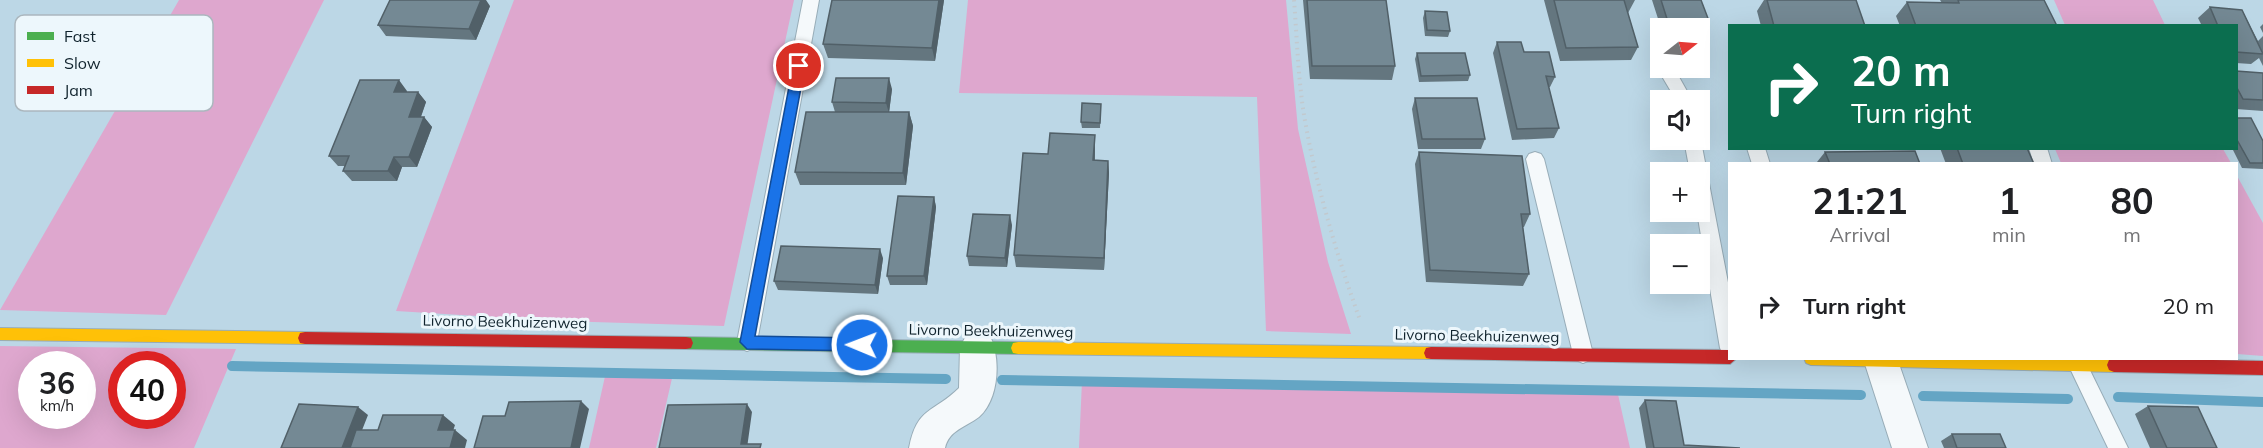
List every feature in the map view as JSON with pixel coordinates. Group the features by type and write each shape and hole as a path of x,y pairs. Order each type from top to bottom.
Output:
{"street":[{"name":"Livorno Beekhuizenweg","path":"0,334 747,342 1728,357"},
{"path":"927,448 927,441 938,420 970,400 976,390 978,347"},
{"path":"1910,448 1880,360 2075,361 2263,368"}],"lane":[{"path":"747,342 811,0"},
{"path":"1695,150 1728,337"},
{"path":"1535,159 1583,354"},
{"path":"2075,361 2118,448"}],"path":[{"path":"1294,0 1300,84 1314,161 1344,277 1372,351"}],"shaded area":[{"path":"179,0 324,0 166,315 0,310 115,111 213,111 213,15 170,15"},
{"path":"514,0 794,0 724,326 560,321 396,311"},
{"path":"968,0 1286,0 1298,129 1328,262 1351,334 1266,331 1257,97 959,93"},
{"path":"2054,0 2153,0 2165,24 2065,24"},
{"path":"2055,150 2224,150 2230,162 2061,162"},
{"path":"2238,178 2263,223 2263,356 2238,354"},
{"path":"0,346 236,349 194,448 0,448"},
{"path":"606,372 673,374 656,448 589,448"},
{"path":"1082,381 1617,390 1630,448 1079,448"}],"building":[{"path":"390,0 481,0 469,29 378,25"},
{"path":"832,0 939,0 932,48 823,44"},
{"path":"1307,0 1386,0 1395,66 1312,66"},
{"path":"1554,0 1624,0 1638,47 1566,48"},
{"path":"1661,0 1701,0 1708,18 1667,18"},
{"path":"1767,0 1856,0 1864,24 1773,24"},
{"path":"1958,0 2044,0 2056,24 1915,24 1907,2 1959,3"},
{"path":"2210,7 2242,10 2263,54 2238,52 2238,24 2217,24"},
{"path":"1425,11 1447,12 1450,31 1427,30"},
{"path":"1497,42 1521,42 1524,52 1549,52 1555,77 1546,76 1559,128 1517,129"},
{"path":"1417,53 1465,53 1470,75 1421,76"},
{"path":"2238,71 2263,73 2263,100 2243,99 2238,90"},
{"path":"836,78 889,78 886,103 832,102"},
{"path":"360,80 399,80 394,92 418,92 409,117 424,117 409,157 394,157 388,171 343,171 349,156 329,156"},
{"path":"1415,98 1477,98 1485,139 1422,139"},
{"path":"1082,103 1101,104 1100,123 1081,122"},
{"path":"806,112 909,112 903,173 795,172"},
{"path":"2238,118 2251,118 2263,141 2263,163 2250,163 2238,142"},
{"path":"1050,133 1095,135 1093,160 1108,161 1104,258 1014,255 1023,153 1048,154"},
{"path":"1958,150 2028,150 2033,162 1962,162"},
{"path":"1915,151 1919,162 1829,162 1825,152"},
{"path":"1419,152 1522,156 1530,214 1521,214 1529,274 1430,270"},
{"path":"898,196 934,197 924,276 887,276"},
{"path":"973,214 1010,215 1005,258 967,256"},
{"path":"781,246 880,249 875,285 774,281"},
{"path":"1645,400 1676,401 1684,445 1740,448 1654,448"},
{"path":"581,401 571,448 474,448 483,416 505,416 509,402"},
{"path":"299,404 358,407 342,448 281,448"},
{"path":"747,404 741,444 761,444 760,448 659,448 668,405"},
{"path":"2148,406 2198,407 2217,448 2167,448"},
{"path":"383,415 443,415 438,430 455,430 450,448 350,448 356,430 378,430"},
{"path":"1952,434 2000,434 2006,448 1957,448"}],"waterway":[{"path":"232,366 946,379"},
{"path":"1002,380 1861,395"},
{"path":"1923,396 2068,399"},
{"path":"2118,397 2263,402"}],"traffic: fast":[{"path":"686,343 1018,348"}],"traffic: slow":[{"path":"0,334 305,338"},
{"path":"1018,348 1431,353"},
{"path":"1898,360 2114,365"}],"traffic: jam":[{"path":"305,338 686,343"},
{"path":"1431,353 1728,357"},
{"path":"2114,365 2263,368"}],"route":[{"path":"799,66 747,342 862,345"}]}
